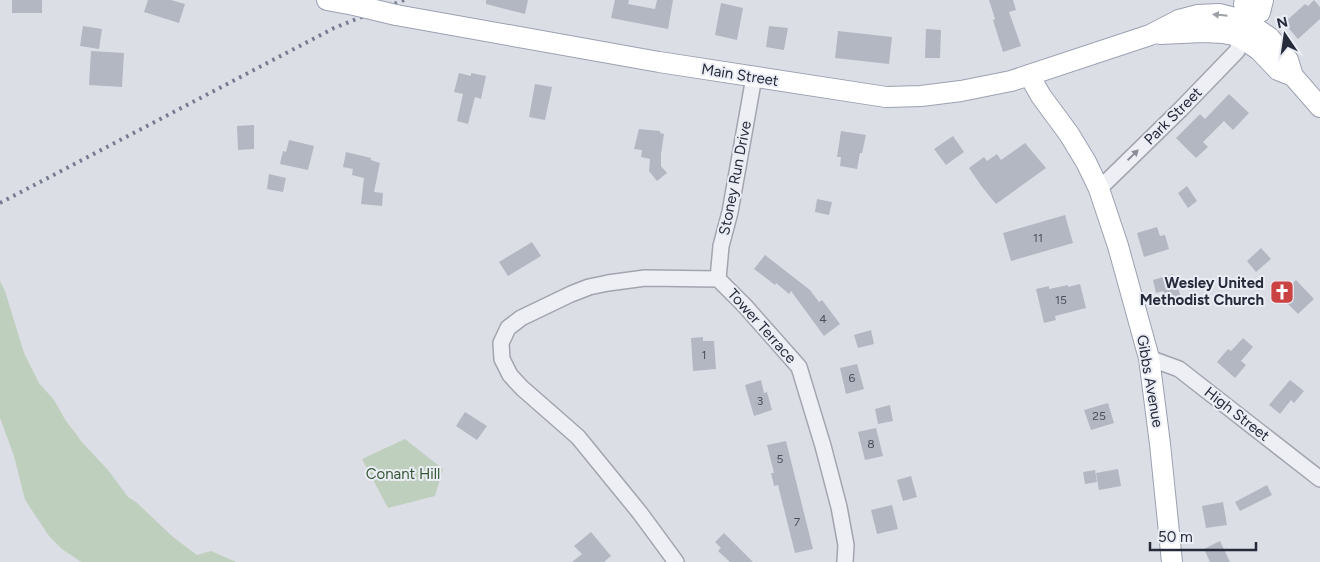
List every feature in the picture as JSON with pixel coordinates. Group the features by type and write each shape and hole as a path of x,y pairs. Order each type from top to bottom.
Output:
{"main road":[{"name":"Main Street","path":"327,0 396,15 659,62 886,97 921,96 962,91 1011,81 1150,35 1203,32 1223,33 1245,19 1259,50 1278,70 1293,76 1320,107"},
{"path":"1245,19 1260,12 1263,0"},
{"name":"Gibbs Avenue","path":"1029,75 1041,96 1079,149 1098,189 1118,246 1149,358 1172,562"}],"street":[{"name":"Park Street","path":"1098,189 1237,52 1245,19"},
{"name":"Stoney Run Drive","path":"718,279 721,246 730,212 754,77"},
{"name":"Tower Terrace","path":"676,562 640,513 578,437 522,388 510,375 502,359 501,343 508,328 521,318 571,294 589,287 608,283 645,278 718,279 745,306 799,367 839,507 846,545 845,562"},
{"name":"High Street","path":"1149,358 1179,369 1320,480"}],"green space":[{"path":"0,281 5,291 24,353 39,383 54,400 80,440 108,470 128,497 136,502 173,537 197,555 211,551 236,562 81,562 62,549 49,536 25,500 14,456 0,418"},
{"name":"Conant Hill","path":"405,439 443,469 435,496 388,508 362,459"}],"building":[{"path":"12,0 42,0 42,13 12,13"},
{"path":"148,0 171,0 185,4 179,23 144,12"},
{"path":"486,0 528,0 525,14 486,4"},
{"path":"615,0 629,0 628,4 655,9 657,0 673,0 668,29 611,18"},
{"path":"989,0 1013,0 1016,10 1009,12 1021,46 1003,52"},
{"path":"1314,0 1320,7 1320,19 1298,39 1284,23 1305,4 1308,6"},
{"path":"721,3 743,8 737,40 715,35"},
{"path":"83,26 102,29 99,49 80,46"},
{"path":"769,26 788,28 784,50 766,47"},
{"path":"926,29 941,30 940,58 925,58"},
{"path":"838,31 892,37 889,64 835,58"},
{"path":"91,51 124,53 122,87 89,85"},
{"path":"459,73 471,76 471,73 486,76 481,99 475,97 468,124 457,121 463,94 454,92"},
{"path":"535,84 552,87 545,120 529,117"},
{"path":"1229,94 1249,113 1233,130 1224,121 1203,142 1208,147 1196,158 1176,138 1200,114 1205,119"},
{"path":"254,125 254,149 238,150 237,126"},
{"path":"639,129 660,131 660,133 664,134 661,166 667,173 657,181 649,171 650,159 641,157 642,150 634,149"},
{"path":"841,131 866,135 857,169 840,166 841,157 837,157"},
{"path":"953,136 964,152 946,165 934,149"},
{"path":"289,140 314,146 308,170 280,164 283,151 286,152"},
{"path":"1025,143 1046,168 996,204 969,168 984,157 987,161 997,154 1001,160"},
{"path":"346,152 371,158 371,160 380,163 374,192 383,193 382,206 361,204 364,178 352,175 353,169 343,167"},
{"path":"269,174 286,178 283,192 267,189"},
{"path":"1187,186 1197,201 1188,208 1178,193"},
{"path":"817,199 832,202 829,215 815,212"},
{"path":"1065,215 1073,243 1011,261 1003,233"},
{"path":"1157,227 1160,236 1165,235 1169,249 1144,257 1137,233"},
{"path":"532,242 541,256 508,276 499,262"},
{"path":"1261,248 1271,259 1256,272 1247,261"},
{"path":"765,255 810,290 819,302 822,300 840,324 824,336 791,291 789,294 754,269"},
{"path":"1173,274 1182,300 1167,304 1163,291 1156,293 1153,280"},
{"path":"1296,280 1314,299 1298,314 1280,296"},
{"path":"1080,284 1086,308 1055,316 1056,320 1044,323 1036,289 1049,286 1049,289 1068,285 1068,287"},
{"path":"871,330 874,344 858,348 854,335"},
{"path":"703,337 703,341 714,341 716,369 693,371 691,338"},
{"path":"1243,338 1253,347 1241,361 1246,365 1235,378 1217,362 1228,349 1231,351"},
{"path":"857,364 864,389 846,394 840,368"},
{"path":"761,380 764,393 767,392 772,410 754,416 745,385"},
{"path":"1290,380 1304,391 1294,403 1291,400 1280,414 1269,405"},
{"path":"1108,403 1114,423 1091,430 1084,410"},
{"path":"890,405 893,421 878,424 875,409"},
{"path":"465,412 487,426 477,440 456,426"},
{"path":"876,428 883,456 865,460 858,432"},
{"path":"786,441 813,549 795,553 778,485 774,486 771,473 774,473 767,445"},
{"path":"1118,469 1121,486 1099,490 1096,473"},
{"path":"1095,470 1097,482 1085,484 1083,472"},
{"path":"911,476 917,497 903,501 897,480"},
{"path":"1267,485 1272,495 1240,511 1235,502"},
{"path":"1223,502 1227,525 1206,528 1202,506"},
{"path":"892,505 898,529 877,534 871,510"},
{"path":"591,532 611,556 604,562 572,562 582,554 574,546"},
{"path":"724,533 753,562 730,562 718,551 721,548 715,542"},
{"path":"1220,541 1230,562 1210,562 1204,549"}],"railway":[{"path":"0,203 334,28 404,0"}],"place":[{"name":"Wesley United Methodist Church","path":"1282,292"}]}
